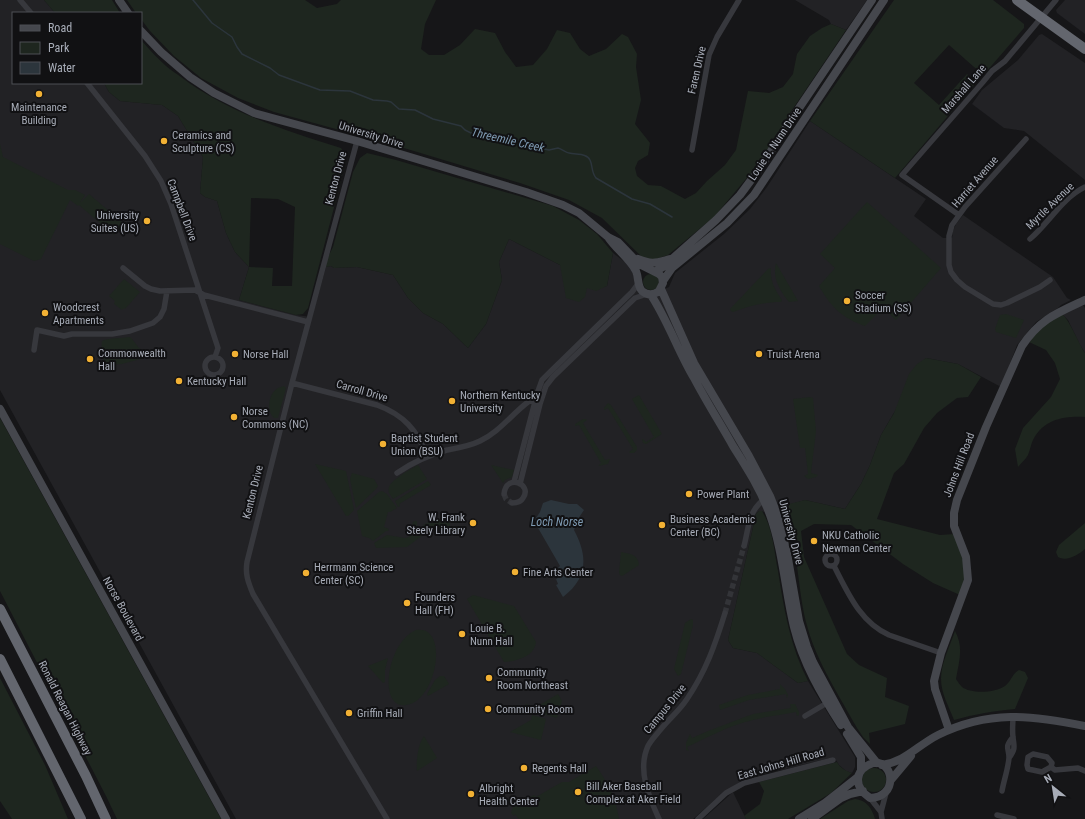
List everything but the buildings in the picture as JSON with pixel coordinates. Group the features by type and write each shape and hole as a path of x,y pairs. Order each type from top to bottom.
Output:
{"highway":[{"path":"1017,0 1085,49"},
{"name":"Ronald Reagan Highway","path":"0,609 86,776 106,819"},
{"path":"0,659 81,819"}],"street":[{"path":"20,0 30,12"},
{"path":"119,0 127,12"},
{"name":"Faren Drive","path":"692,150 709,55 717,37 739,0"},
{"name":"Louie B. Nunn Drive","path":"654,271 672,259 726,210 750,182 872,0"},
{"name":"Louie B. Nunn Drive","path":"662,285 672,268 727,224 754,195 884,0"},
{"name":"Marshall Lane","path":"958,216 902,175 983,82 1004,61 1042,18 1056,0"},
{"name":"University Drive","path":"142,32 161,52 190,77 214,93 254,113 357,141 547,198 579,213 608,237 618,242 639,264 661,275 662,285 694,363 749,456 784,539 799,621 813,662 848,727 879,764"},
{"name":"Campbell Drive","path":"88,84 145,156 161,181 171,204 218,348 215,357"},
{"name":"Harriet Avenue","path":"1026,139 958,216 952,225 949,236 949,265 952,272 965,287 993,304 1001,305 1040,287 1050,280"},
{"name":"Kenton Drive","path":"357,141 292,383 247,562 246,572 253,594 388,819"},
{"name":"Myrtle Avenue","path":"1030,239 1040,231 1057,210 1085,187"},
{"name":"University Drive","path":"608,237 635,270 641,290 649,294 668,326 687,366 741,459 767,498 770,516 777,540 794,628 800,648 811,674 827,703 858,751 862,762 860,773"},
{"path":"631,256 647,262 655,263 672,259"},
{"path":"123,268 151,289 160,291 195,290 201,294 308,322"},
{"path":"520,484 538,403 537,394 542,380 632,292 643,272 654,271"},
{"path":"504,494 506,487 514,482 538,403 546,386 553,377 635,298 658,292 662,285"},
{"path":"34,350 37,330 64,336 72,334 112,334 130,331 153,323 160,317 164,309 167,291"},
{"name":"Johns Hill Road","path":"949,730 935,689 934,681 941,653 968,580 966,557 954,526 954,512 957,500 986,426 1022,346 1030,334 1050,316 1085,300"},
{"name":"Carroll Drive","path":"292,383 389,409 402,418 415,432 428,456"},
{"path":"397,473 428,456 466,447 481,441 499,429 528,402 531,401 538,403"},
{"name":"Norse Boulevard","path":"0,409 226,819"},
{"path":"512,503 518,502 524,498 524,489 520,484 514,482"},
{"path":"744,546 751,518 756,506 767,498"},
{"path":"834,566 851,600 860,613 871,624 881,632 941,653"},
{"name":"Campus Drive","path":"659,819 650,798 645,780 644,763 648,745 686,701 693,690 709,661 726,613"},
{"path":"805,716 827,703"},
{"path":"1002,791 1009,758 1013,752 1015,742 1013,737 1013,717"},
{"path":"799,819 825,803 868,765 892,763 900,760 949,730 980,720 1013,717 1052,719 1085,726"},
{"path":"891,780 918,748"},
{"path":"1033,754 1046,755 1052,762 1051,767 1042,772 1030,770 1027,765 1028,757 1033,754"},
{"name":"East Johns Hill Road","path":"698,819 726,793 744,783 834,760"},
{"path":"879,764 889,773 891,780 881,812 882,819"},
{"path":"1051,767 1055,770 1078,768 1085,771"},
{"path":"860,773 860,786 881,812"},
{"path":"812,819 850,794 863,791"},
{"path":"870,798 876,798 886,793"},
{"path":"997,815 1014,819"}],"shaded area":[{"name":"Northern Kentucky University","path":"0,0 44,0 54,12 12,12 12,84 105,84 109,92 120,101 162,105 178,116 203,157 200,193 205,197 217,201 226,233 235,252 249,267 239,300 296,315 312,317 326,267 357,267 393,275 408,298 423,313 443,324 468,348 486,324 502,280 499,262 509,239 560,265 587,288 607,286 613,253 625,262 631,270 645,297 669,287 675,273 724,234 750,209 767,187 810,121 926,199 914,216 943,238 952,238 956,224 963,215 1053,277 1067,298 1071,300 1036,322 1017,345 1001,387 958,364 926,358 881,435 861,484 845,509 805,500 765,512 759,511 756,514 728,640 733,648 757,653 798,683 808,681 855,757 855,767 852,773 846,771 839,765 834,757 745,779 724,792 693,819 236,819 0,390"},
{"path":"795,0 867,0 846,30 831,24 829,20"},
{"path":"1065,0 1085,0 1085,34 1057,13 1056,10"},
{"path":"1042,34 1085,63 1085,180 1024,131 1004,128 972,104 982,90 1018,60 1039,35"},
{"path":"1082,304 1085,308 1085,353 1068,320 1062,314"},
{"path":"733,792 746,819 703,819"}],"green space":[{"path":"44,0 112,0 119,12 54,12"},
{"path":"127,0 305,0 317,8 337,4 341,0 436,0 425,24 421,49 429,55 444,55 460,45 475,29 495,33 505,52 516,67 533,65 547,49 557,30 570,33 580,49 589,56 606,49 622,34 628,37 637,54 636,67 641,100 635,124 650,143 648,155 638,161 635,168 637,176 648,185 661,186 685,199 696,193 725,165 736,150 748,91 769,93 783,87 793,74 797,54 810,36 831,24 846,30 788,116 761,161 714,217 668,255 653,260 642,257 602,218 569,200 520,183 394,145 274,112 238,98 201,78 174,56 142,20 142,12 135,12"},
{"path":"894,0 993,0 1024,24 1024,28 986,72 982,74 949,45 914,83 939,105 967,74 976,83 895,178 810,121"},
{"path":"142,41 169,69 218,101 238,111 278,127 341,148 345,154 346,161 308,308 303,314 296,315 239,300 249,267 235,252 226,233 217,201 205,197 200,193 203,157 178,116 162,105 120,101 109,92 105,84 142,84","holes":["251,198 278,199 295,207 292,286 272,286 273,268 249,267"]},
{"path":"0,144 3,157 68,190 75,190 85,195 80,203 89,194 124,224 114,235 79,205 78,206 70,200 41,259 34,261 0,244"},
{"path":"367,153 396,160 553,206 579,220 597,234 613,253 607,286 596,291 587,288 585,297 579,302 566,298 560,265 509,239 499,262 502,280 486,324 468,348 443,324 423,313 408,298 393,275 357,267 326,267 327,259 333,247 353,172 360,158"},
{"path":"867,202 941,268 896,320 883,308 865,326 857,323 838,311 828,300 819,286 835,268 820,254"},
{"path":"776,263 798,301 789,302 780,289 775,274"},
{"path":"771,268 772,281 782,300 781,302 751,306 733,312 731,311 730,309 768,269"},
{"path":"651,274 657,276 659,282 657,288 651,290 645,288 643,282 645,276"},
{"path":"124,279 140,292 125,309 124,308 122,310 114,304 115,301 109,296"},
{"path":"1006,314 1024,320 1016,338 996,332 995,329 1000,315"},
{"path":"1062,314 1068,321 1085,353 1085,417 1062,418 1043,427 1033,440 1029,453 1018,467 1015,449 1023,428 1051,397 1060,379 1055,363 1046,350 1029,342 1041,327"},
{"path":"130,337 139,348 151,356 122,364 107,365 102,353 102,341"},
{"path":"926,358 958,364 981,377 968,397 957,398 937,413 924,428 904,464 894,473 877,519 940,535 955,534 964,563 965,577 960,595 933,583 903,564 851,525 814,524 801,531 804,557 847,654 859,665 887,678 885,697 909,706 905,724 869,733 870,744 857,728 836,692 812,641 804,614 792,536 781,506 805,500 845,509 861,484 881,435 894,413 909,374 917,364"},
{"path":"284,386 286,388 278,418 274,418 271,415 269,407 270,398 278,388"},
{"path":"639,395 662,434 646,444 643,443 642,439 646,442 654,437 632,399"},
{"path":"813,398 816,431 811,473 818,475 808,479 804,476 808,474 805,448 800,448 793,399"},
{"path":"608,403 611,405 637,447 637,450 634,453 629,452 633,449 608,408 604,410"},
{"path":"0,418 221,819 117,819 0,591"},
{"path":"583,419 587,420 583,423 605,460 610,459 608,464 598,466 601,463 579,425 575,426 575,424"},
{"path":"315,464 346,471 354,510 348,516 346,516"},
{"path":"418,465 427,479 393,499 388,491 393,481"},
{"path":"491,465 514,470 512,477 505,480 503,483"},
{"path":"352,473 374,479 378,486 356,508 350,479"},
{"path":"428,481 431,485 399,504 400,506 398,507 395,501"},
{"path":"382,491 387,494 397,508 388,512 384,527 389,529 388,531 373,541 362,536 357,511"},
{"path":"759,511 762,511 769,525 788,627 808,681 798,683 757,653 733,648 728,640 756,514"},
{"path":"449,517 450,526 437,528 427,533 423,525 431,521"},
{"path":"414,521 417,521 417,525 423,535 407,547 376,548 374,543 387,535 405,538 409,537 411,533 410,528"},
{"path":"1085,523 1085,549 1069,558 1065,559 1058,557 1056,552 1059,545"},
{"path":"621,552 635,557 639,565 622,576 619,573"},
{"path":"473,595 514,606 536,642 535,647 528,655 514,661 504,662 467,599"},
{"path":"691,619 693,620 693,625 681,674 678,676 674,669 685,623"},
{"path":"416,630 427,631 433,639 436,650 435,664 432,678 425,691 417,701 406,705 397,703 391,697 389,674 392,660 398,647 406,637"},
{"path":"955,631 958,637 960,649 956,679 962,687 977,692 995,690 1005,686 1019,670 1025,672 1028,678 1015,709 984,713 954,720 944,695 941,684 941,673"},
{"path":"388,658 385,670 385,682 383,683 368,666"},
{"path":"440,676 444,676 449,684 428,696 427,694 435,680"},
{"path":"0,678 45,765 68,819 12,819 0,801"},
{"path":"780,684 788,695 787,698 786,694 749,700 720,710 719,705 748,695 780,689"},
{"path":"558,694 562,701 557,718 526,709 524,706 526,704 536,707"},
{"path":"790,704 795,704 799,715 797,716 796,712 744,722 711,735 687,747 689,751 686,750 686,743 690,734 692,738 753,714 791,708"},
{"path":"532,715 546,719 541,740 510,732 531,720"},
{"path":"424,736 437,758 417,771 420,743"},
{"path":"837,762 843,769 852,773 831,793 788,819 746,819 744,816 760,804 764,791 759,782"},
{"name":"Bill Aker Baseball Complex at Aker Field","path":"596,766 611,791 616,804 619,819 519,819 515,814 514,816 511,813 514,804 520,802 521,805 526,803 525,800 534,795 536,797 562,782 569,782"},
{"path":"874,768 879,769 885,775 885,785 879,791 874,792 869,791 863,785 862,780 863,775 869,769"},
{"path":"855,799 868,805 875,819 820,819 848,801"}],"water":[{"name":"Loch Norse","path":"551,500 569,504 577,504 584,510 578,519 574,530 582,549 583,566 577,582 563,597 556,585 558,584 556,579 558,578 557,574 559,573 557,569 560,566 534,521 540,512 543,503"}],"waterway":[{"name":"Threemile Creek","path":"193,0 212,23 232,37 242,54 270,68 279,75 320,90 350,91 373,100 391,102 399,109 415,110 433,119 461,126 471,133 480,132 527,143 535,147 549,150 558,148 568,153 584,155 589,158 592,164 593,174 596,178 632,199 650,204 672,217"}],"tunnel":[{"path":"504,494 506,499 512,503"},
{"path":"725,613 744,546"}],"place":[{"name":"Maintenance Building","path":"39,94"},
{"name":"Ceramics and Sculpture (CS)","path":"164,141"},
{"name":"University Suites (US)","path":"147,221"},
{"name":"Soccer Stadium (SS)","path":"847,301"},
{"name":"Woodcrest Apartments","path":"45,313"},
{"name":"Norse Hall","path":"235,354"},
{"name":"Truist Arena","path":"759,354"},
{"name":"Commonwealth Hall","path":"90,359"},
{"name":"Kentucky Hall","path":"179,381"},
{"name":"Northern Kentucky University","path":"452,401"},
{"name":"Norse Commons (NC)","path":"234,417"},
{"name":"Baptist Student Union (BSU)","path":"383,444"},
{"name":"Power Plant","path":"689,494"},
{"name":"W. Frank Steely Library","path":"473,523"},
{"name":"Business Academic Center (BC)","path":"662,525"},
{"name":"NKU Catholic Newman Center","path":"814,541"},
{"name":"Fine Arts Center","path":"515,572"},
{"name":"Herrmann Science Center (SC)","path":"306,573"},
{"name":"Founders Hall (FH)","path":"407,603"},
{"name":"Louie B. Nunn Hall","path":"462,634"},
{"name":"Community Room Northeast","path":"489,678"},
{"name":"Community Room","path":"488,709"},
{"name":"Griffin Hall","path":"349,713"},
{"name":"Regents Hall","path":"524,768"},
{"name":"Bill Aker Baseball Complex at Aker Field","path":"578,792"},
{"name":"Albright Health Center","path":"471,794"}]}
